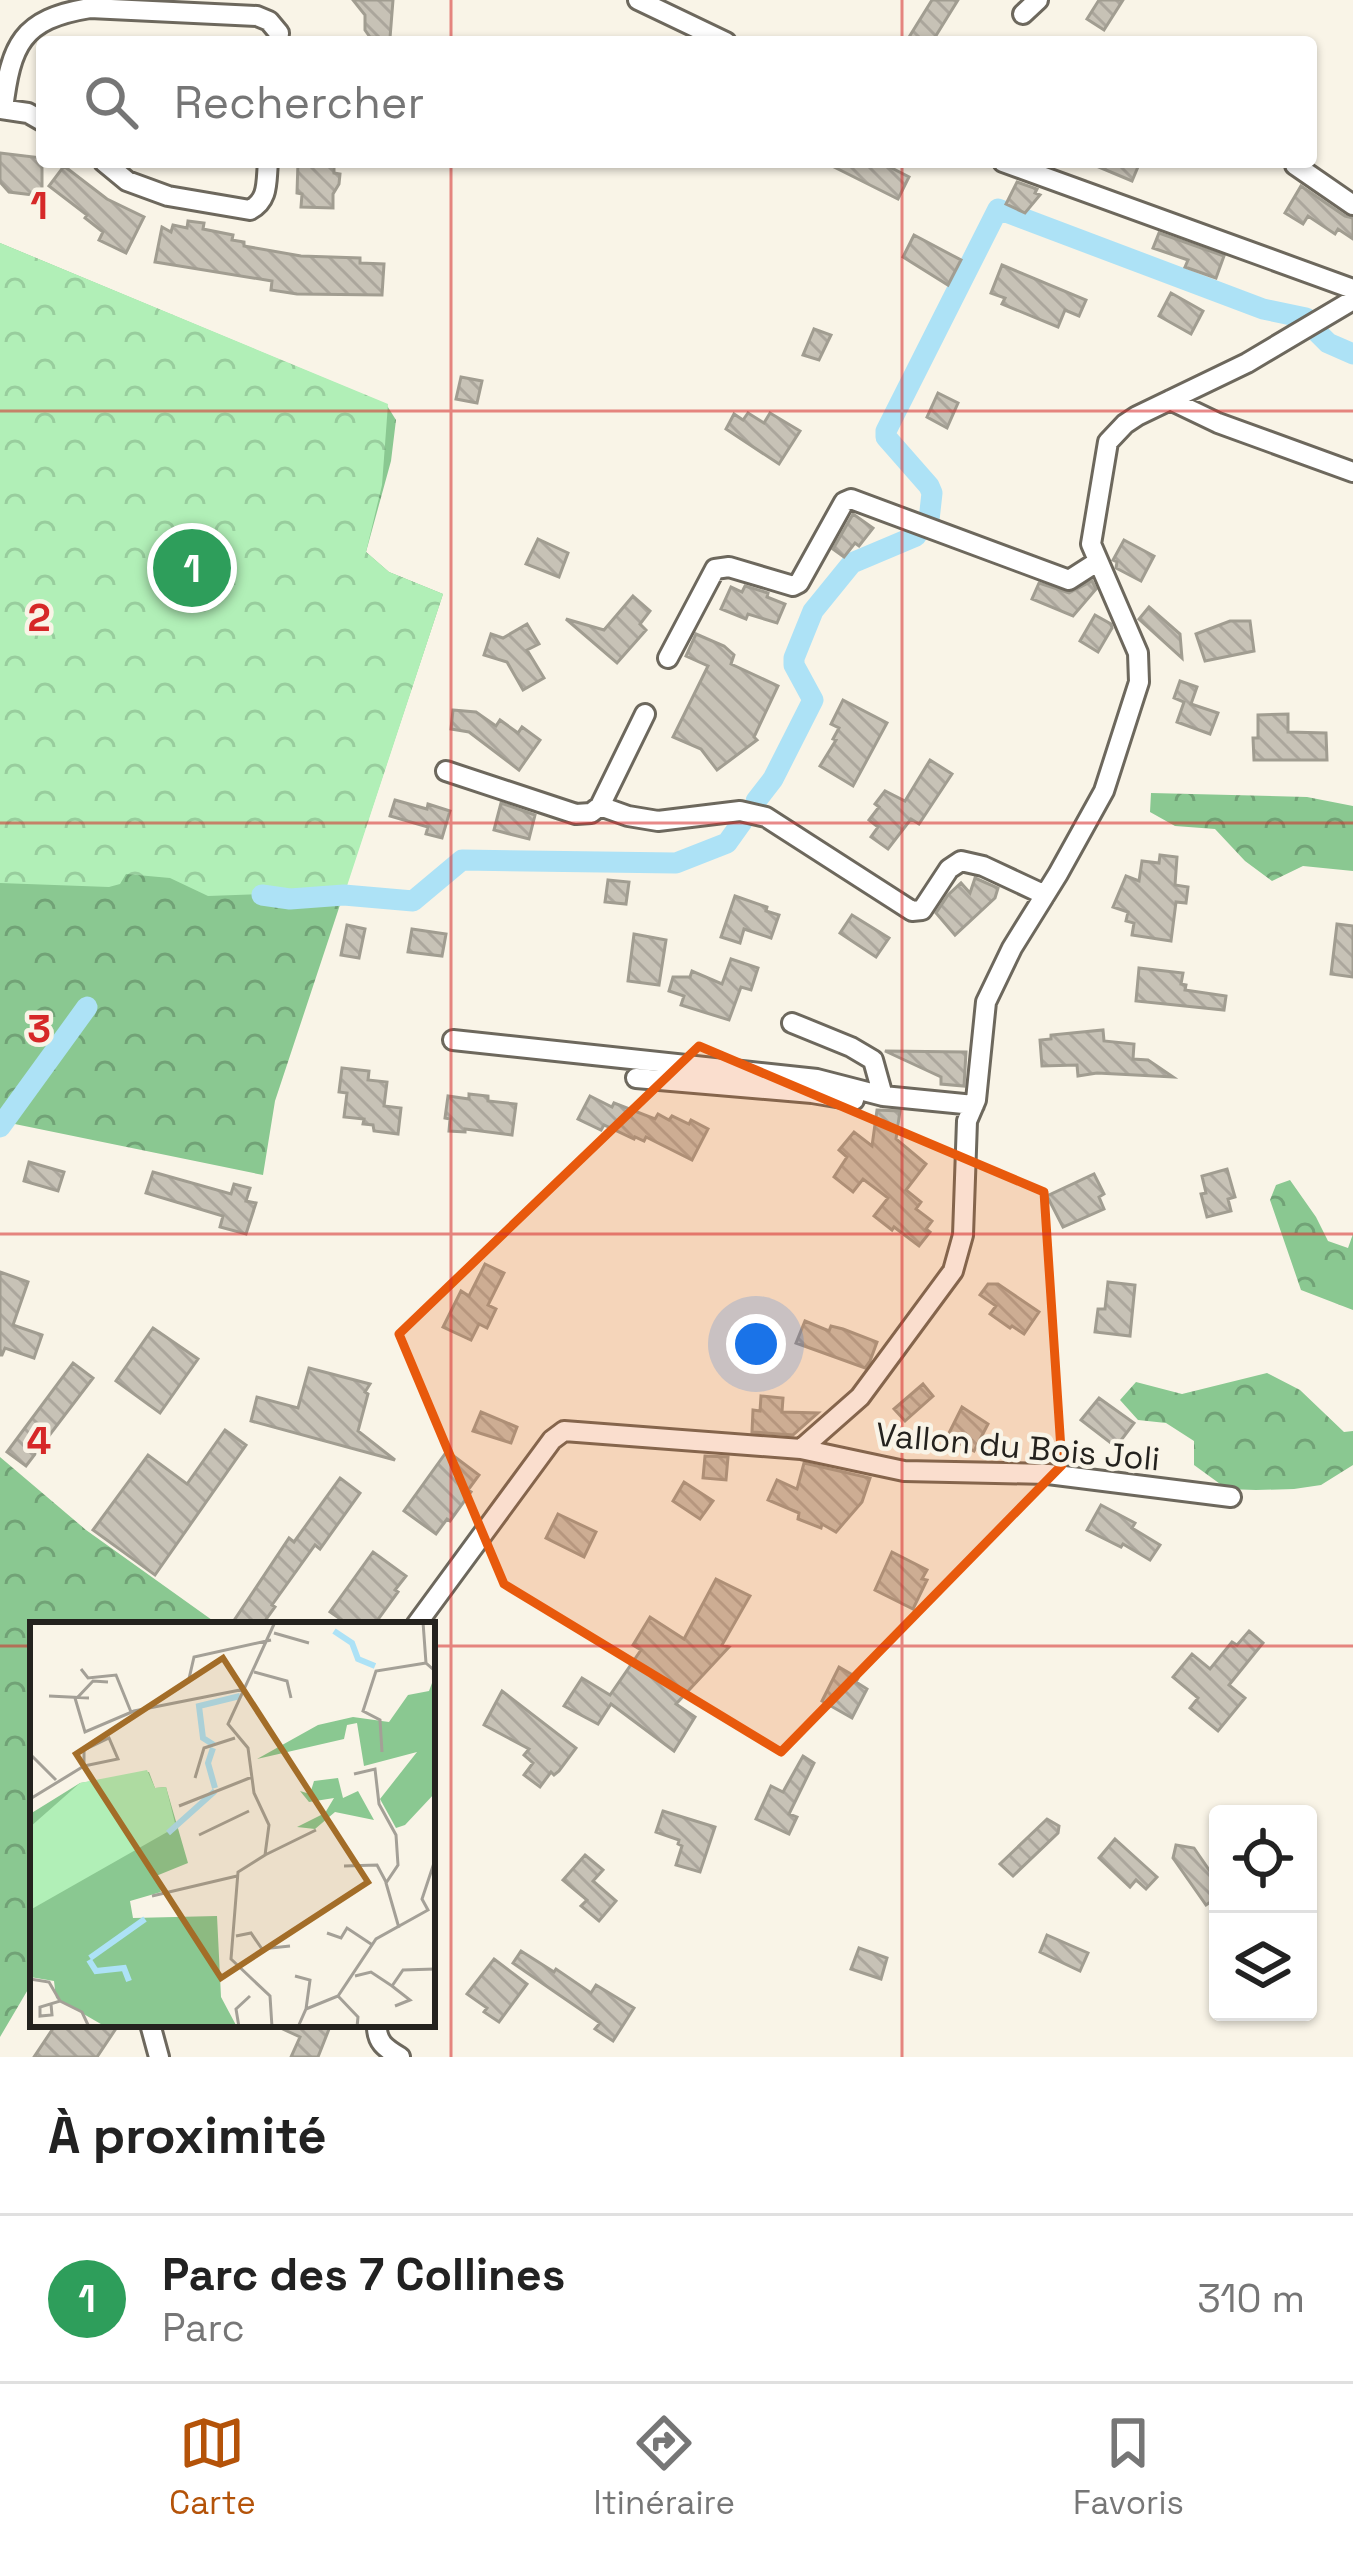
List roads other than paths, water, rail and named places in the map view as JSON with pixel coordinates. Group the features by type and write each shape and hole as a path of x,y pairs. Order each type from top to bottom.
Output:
{"street":[{"path":"638,0 713,36"},
{"path":"36,118 1,109 8,66 25,36 68,12 90,8 257,16 269,21 278,36"},
{"path":"112,168 128,181 168,196 250,210 265,197 267,168"},
{"path":"1020,168 1353,289"},
{"path":"1299,168 1353,205"},
{"path":"801,1449 860,1396 953,1271 962,1235 967,1120 974,1105 986,1002 1104,791 1139,682 1138,653 1090,544 1108,442 1125,424 1247,363 1353,300"},
{"path":"1170,400 1218,423 1353,472"},
{"path":"668,658 715,569 730,567 793,586 799,583 850,499 1070,580 1097,562"},
{"path":"446,771 576,814 591,813 600,806 644,714"},
{"path":"600,806 628,817 658,821 740,812 766,817 912,911 922,910 950,869 961,861 983,866 1045,895"},
{"path":"792,1022 873,1060 883,1096"},
{"path":"453,1040 818,1079 883,1096 974,1105"},
{"path":"636,1078 858,1101 883,1096"},
{"name":"Vallon du Bois Joli","path":"418,1622 552,1440 564,1431 801,1449 904,1471 1048,1474 1231,1497"},
{"path":"151,2027 158,2057"},
{"path":"377,2027 383,2047 400,2057"}],"waterway":[{"path":"929,520 929,486 886,437 886,431 998,209 1263,309 1306,318"},
{"path":"1314,329 1328,343 1353,354"},
{"path":"756,801 773,779 813,700 794,665 813,611 852,563 916,536"},
{"path":"262,895 413,901 462,860 676,863 727,843 742,822"},
{"path":"0,1127 87,1007"}],"place":[{"name":"Parc des 7 Collines","path":"192,568"}]}
